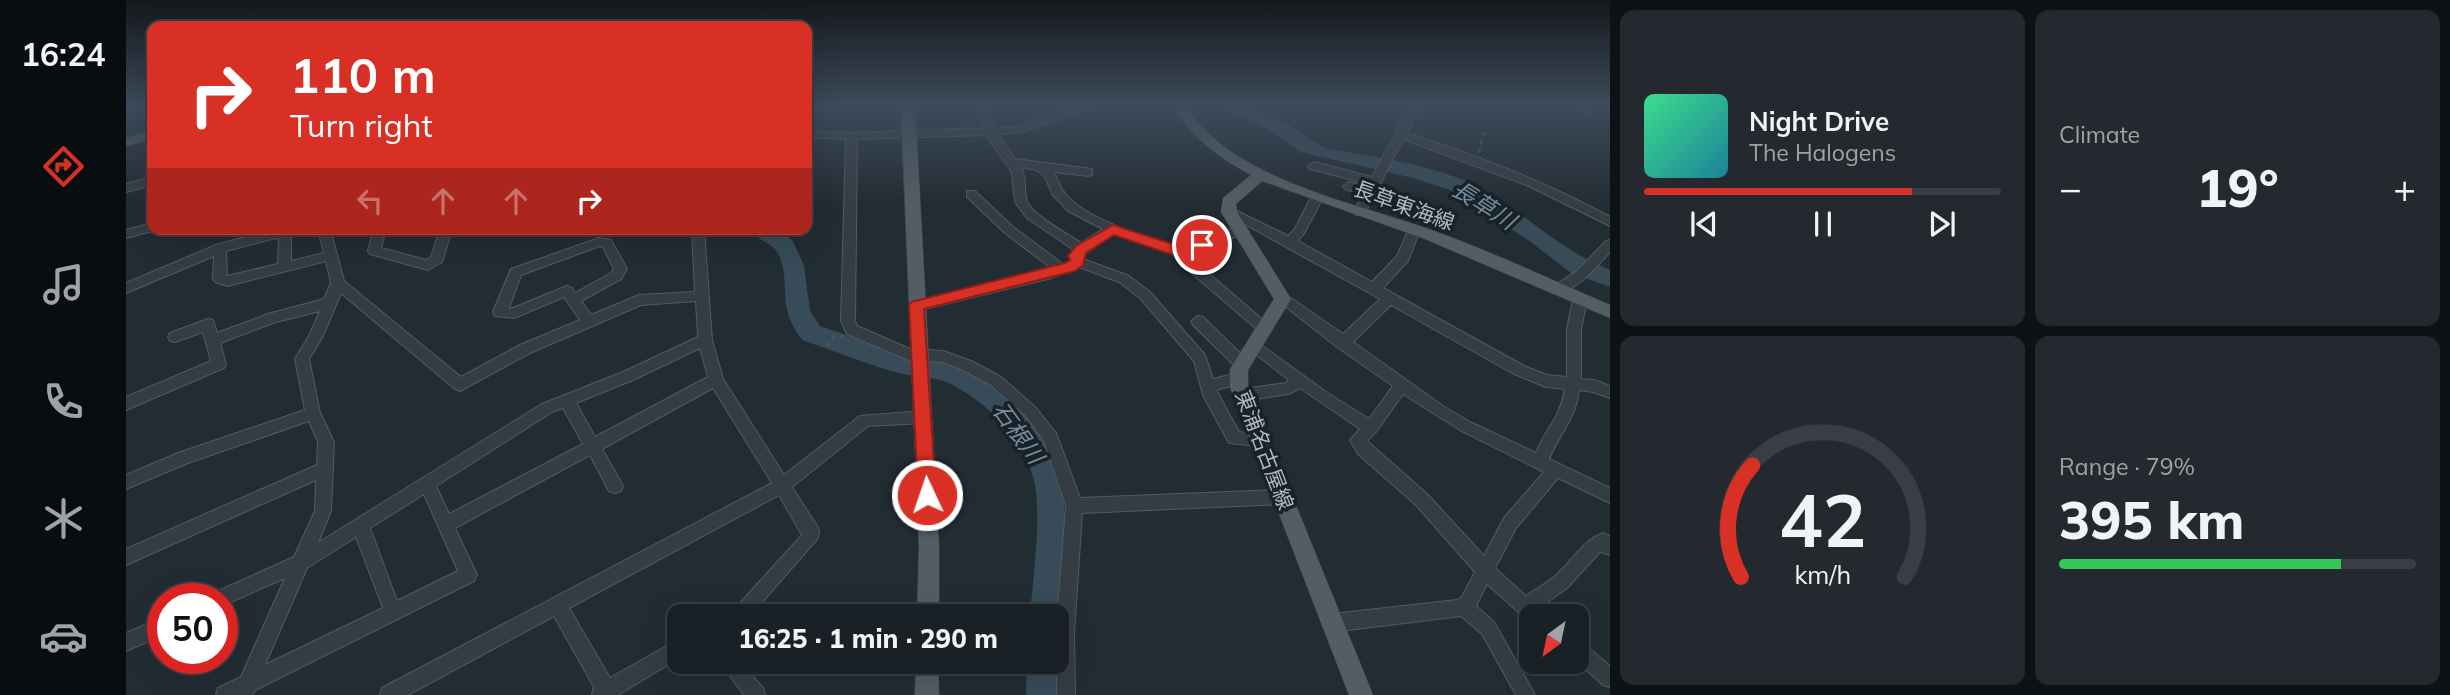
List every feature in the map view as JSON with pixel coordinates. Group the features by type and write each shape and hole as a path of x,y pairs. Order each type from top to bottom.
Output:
{"main road":[{"path":"909,138 929,547 928,604"},
{"path":"1208,138 1261,175 1228,202 1229,212 1283,299"},
{"name":"長草東海線","path":"1261,175 1281,185 1414,230 1610,312"},
{"name":"東浦名古屋線","path":"1283,299 1254,345 1240,379 1258,440 1361,695"},
{"path":"927,695 928,674"}],"street":[{"path":"852,138 848,325 862,337 909,354 920,364 966,365 996,381 1031,412 1051,438 1074,506 1065,633 1066,695"},
{"path":"995,138 1019,176 1021,202 1031,215 1079,256 1124,279 1145,295 1200,359 1208,386 1234,438 1258,440"},
{"path":"1360,212 1397,138"},
{"path":"1412,138 1477,160 1570,199 1610,222"},
{"path":"1010,162 1088,172"},
{"path":"1314,166 1378,177"},
{"path":"1041,167 1050,175 1057,192 1072,208 1113,229 1182,253 1241,230"},
{"path":"1349,186 1378,177"},
{"path":"126,188 147,182"},
{"path":"971,194 1009,230 1061,269"},
{"path":"1289,243 1299,232 1317,197"},
{"path":"1229,212 1253,222 1519,370 1546,381 1594,386 1610,392"},
{"path":"126,234 147,228"},
{"path":"916,306 1061,269 1113,229"},
{"path":"1374,289 1403,258 1414,230"},
{"path":"126,288 220,248 269,235"},
{"path":"281,235 285,237 284,267"},
{"path":"244,690 323,511 326,442 313,413 302,359 338,283 326,235"},
{"path":"378,235 374,251 428,265 437,259 444,235"},
{"path":"698,235 705,340 716,380 811,531 810,538 751,604"},
{"path":"573,300 616,276 621,269 607,243 599,242 516,272 500,312 514,313 567,291 573,300 589,321"},
{"path":"1558,290 1586,270 1610,244"},
{"path":"220,248 220,279 227,281 332,255"},
{"path":"1182,253 1187,262 1264,327"},
{"path":"338,283 460,385 525,349 639,300 703,296"},
{"path":"1342,343 1366,323 1390,297"},
{"path":"1283,299 1342,343 1465,426 1610,496"},
{"path":"1332,623 1463,606 1468,603 1510,523 1548,465 1551,435 1560,426 1569,409 1573,384 1574,330 1580,299"},
{"path":"214,340 273,318 330,303"},
{"path":"1198,321 1240,379"},
{"path":"126,404 219,364 208,324 175,337"},
{"path":"238,591 300,563 566,398 628,376 705,340"},
{"path":"1254,345 1371,428"},
{"path":"1208,386 1240,379 1289,388 1300,380"},
{"path":"445,525 716,380"},
{"path":"1405,386 1398,390 1371,428 1360,437 1360,444 1422,500 1485,570 1521,604"},
{"path":"566,398 615,486"},
{"path":"126,482 183,458 313,413"},
{"path":"389,695 783,485 865,420 923,417"},
{"path":"126,557 324,469"},
{"path":"225,695 244,690 468,575 427,483"},
{"path":"1074,506 1281,497"},
{"path":"360,525 393,612"},
{"path":"1538,604 1594,546 1603,541 1610,547"},
{"path":"557,606 605,694 667,655"},
{"path":"1463,606 1488,628 1526,695"},
{"path":"126,642 147,633"},
{"path":"1589,660 1610,678"},
{"path":"739,674 756,695"}],"path":[{"path":"1477,160 1481,138"},
{"path":"827,346 835,335 847,339"}],"waterway":[{"name":"長草川","path":"1295,138 1308,148 1322,153 1417,172 1457,185 1536,235 1579,267 1610,279"},
{"name":"石根川","path":"771,235 784,245 790,255 795,300 803,322 811,333 899,363 950,372 991,396 1020,427 1044,465 1050,492 1051,532 1047,604"},
{"name":"石根川","path":"1042,695 1043,674"}],"route":[{"path":"927,495 916,306 1069,268 1078,262 1076,256 1081,249 1113,229 1182,253 1202,245"}]}
